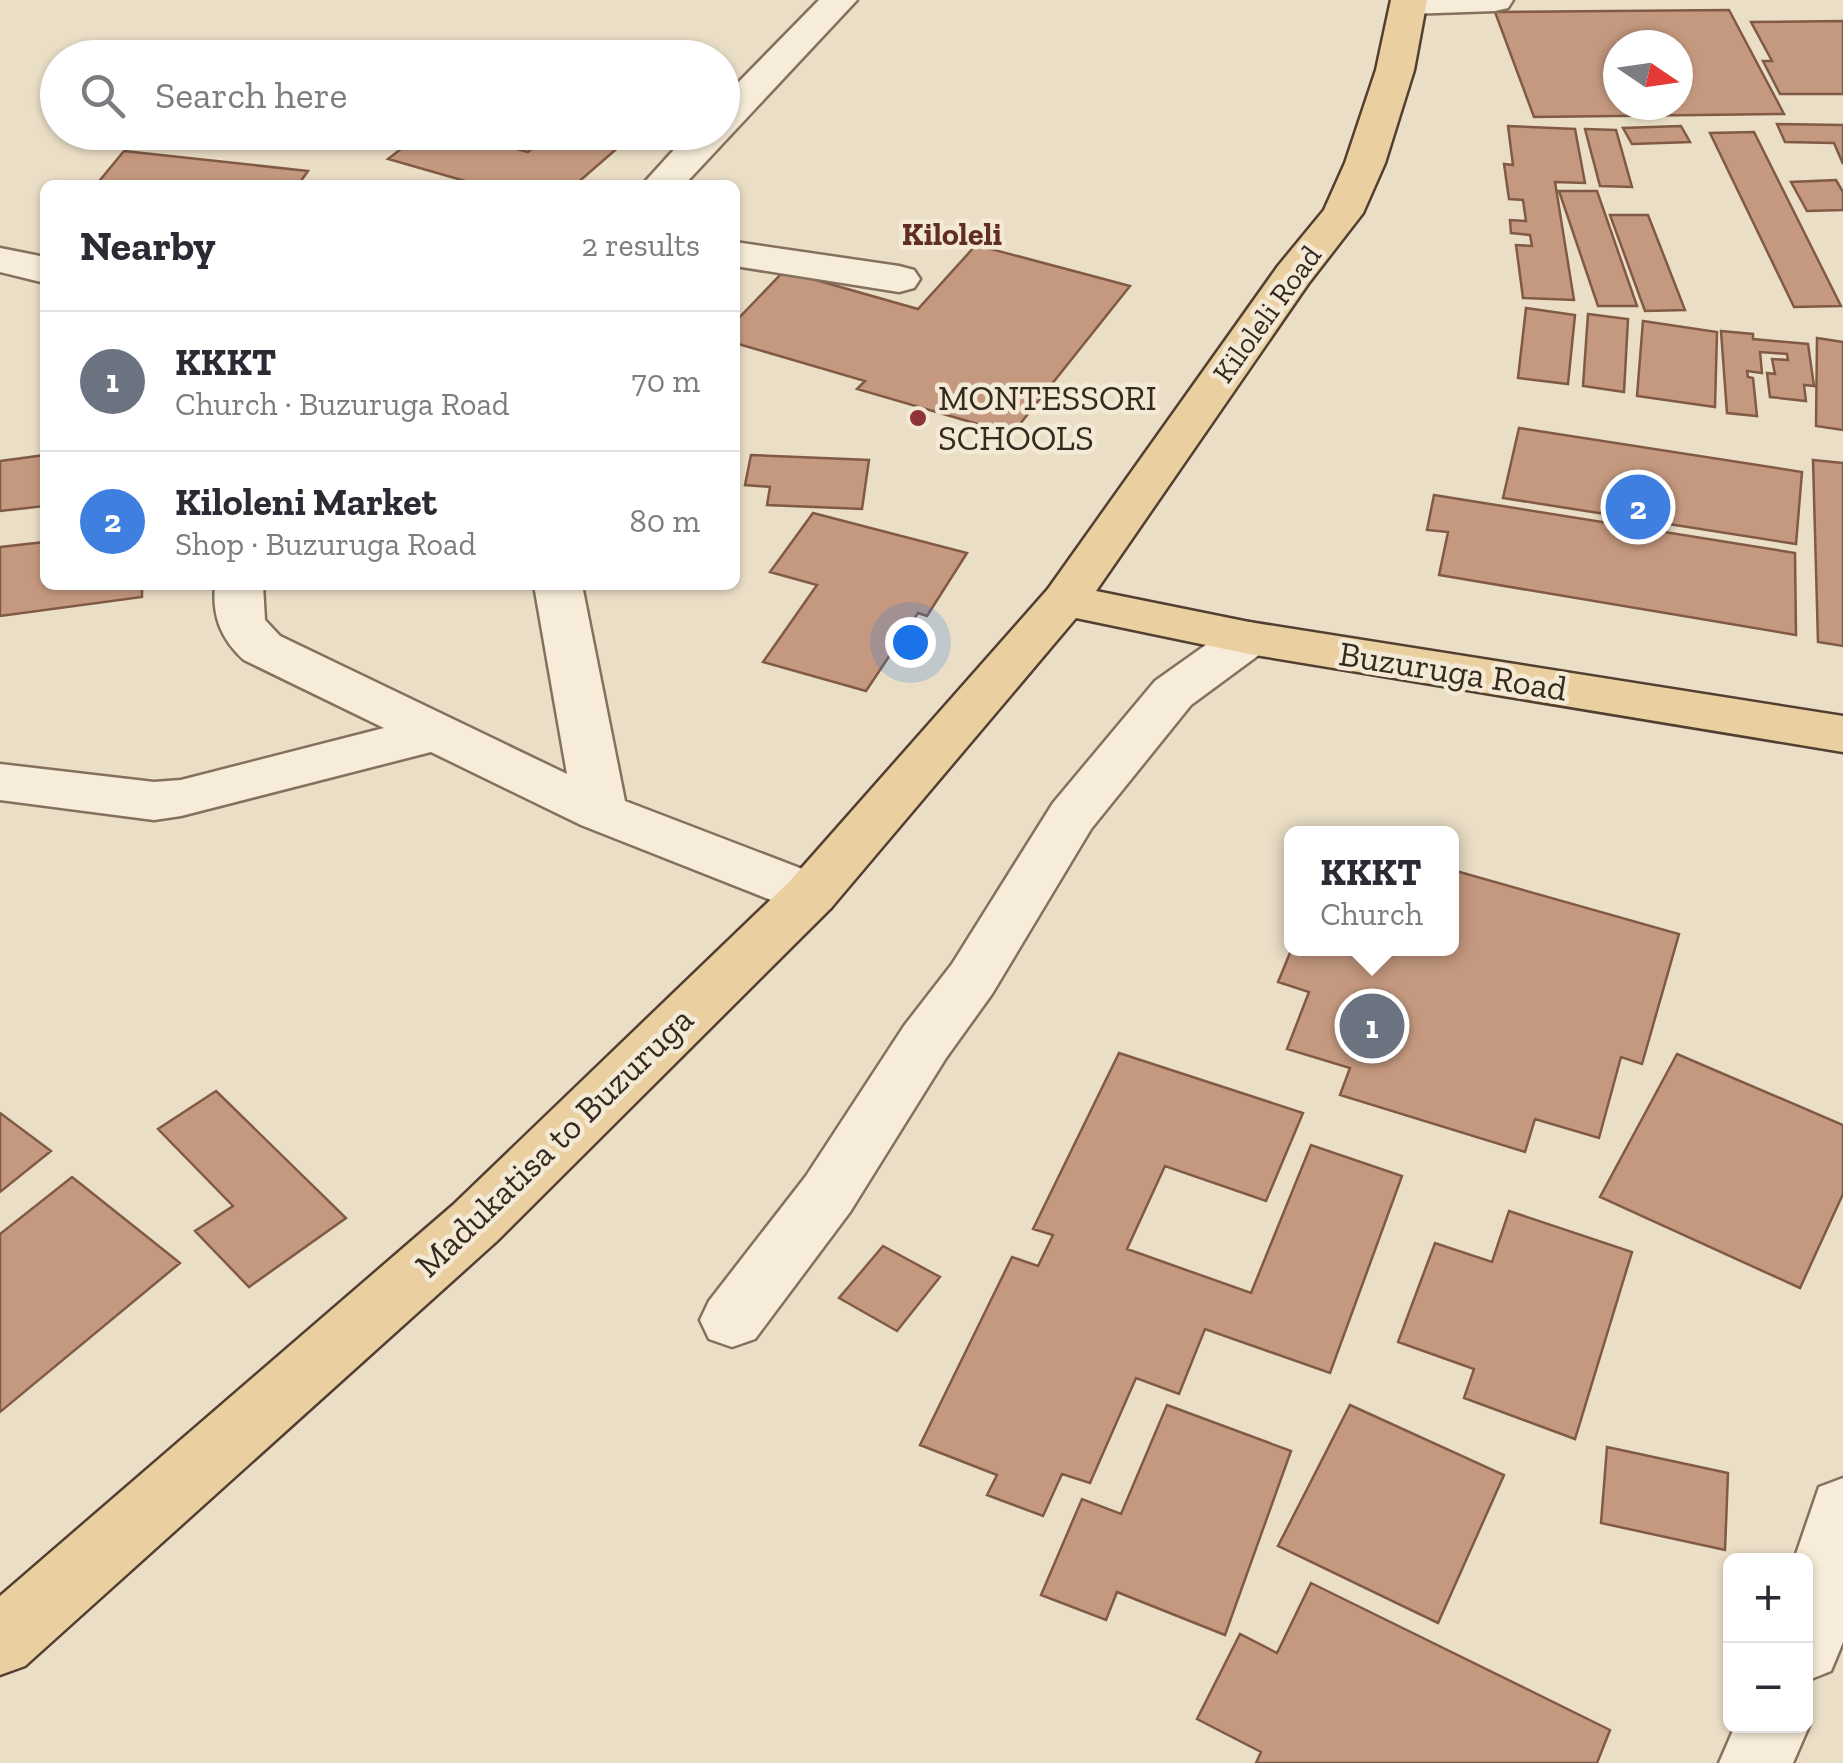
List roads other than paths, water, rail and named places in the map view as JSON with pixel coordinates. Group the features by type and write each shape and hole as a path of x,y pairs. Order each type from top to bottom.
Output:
{"main road":[{"name":"Kiloleli Road","path":"1065,600 1293,275 1343,213 1365,163 1395,70 1409,2"},
{"name":"Buzuruga Road","path":"1065,600 1248,638 1843,734"},
{"name":"Madukatisa to Buzuruga","path":"0,1642 476,1223 811,894 1065,600"}],"street":[{"path":"740,103 839,0"},
{"path":"1409,2 1495,0"},
{"path":"667,180 695,150"},
{"path":"740,255 899,279"},
{"path":"0,260 40,269"},
{"path":"238,590 239,624 262,648 600,812 811,894"},
{"path":"559,590 600,812"},
{"path":"732,1320 828,1194 924,1042 972,979 1072,816 1173,694 1248,638"},
{"path":"0,782 154,800 182,798 435,733"},
{"path":"1807,1643 1843,1509"},
{"path":"1756,1763 1769,1733"}],"place":[{"name":"MONTESSORI SCHOOLS","path":"918,418"},
{"name":"Kiloleni Market","path":"1638,507"},
{"name":"KKKT","path":"1372,1026"}],"district":[{"name":"Kiloleli","path":"952,234"}]}
